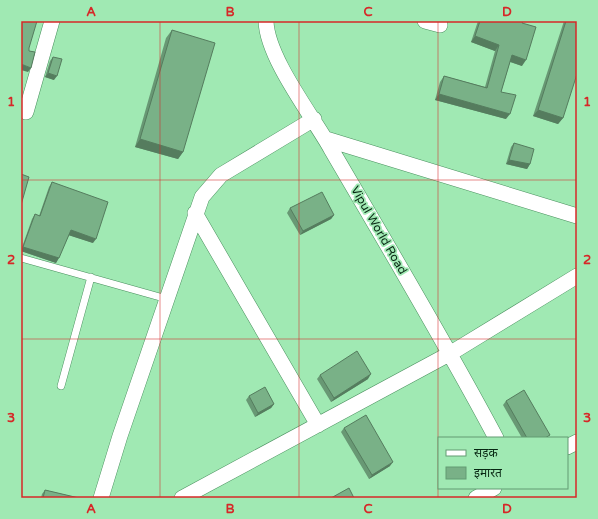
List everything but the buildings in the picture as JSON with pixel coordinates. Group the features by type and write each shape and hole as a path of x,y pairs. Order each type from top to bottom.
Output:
{"street":[{"path":"26,112 52,21"},
{"name":"Vipul World Road","path":"266,21 270,45 281,68 314,118 451,353 495,437"},
{"path":"425,21 440,26"},
{"path":"101,498 202,197 222,175 314,118"},
{"path":"326,139 577,216"},
{"path":"196,214 318,425"},
{"path":"182,498 451,353 577,276"},
{"path":"568,447 577,442"},
{"path":"476,498 492,489"}],"lane":[{"path":"21,258 167,299"},
{"path":"61,386 91,277"}]}
